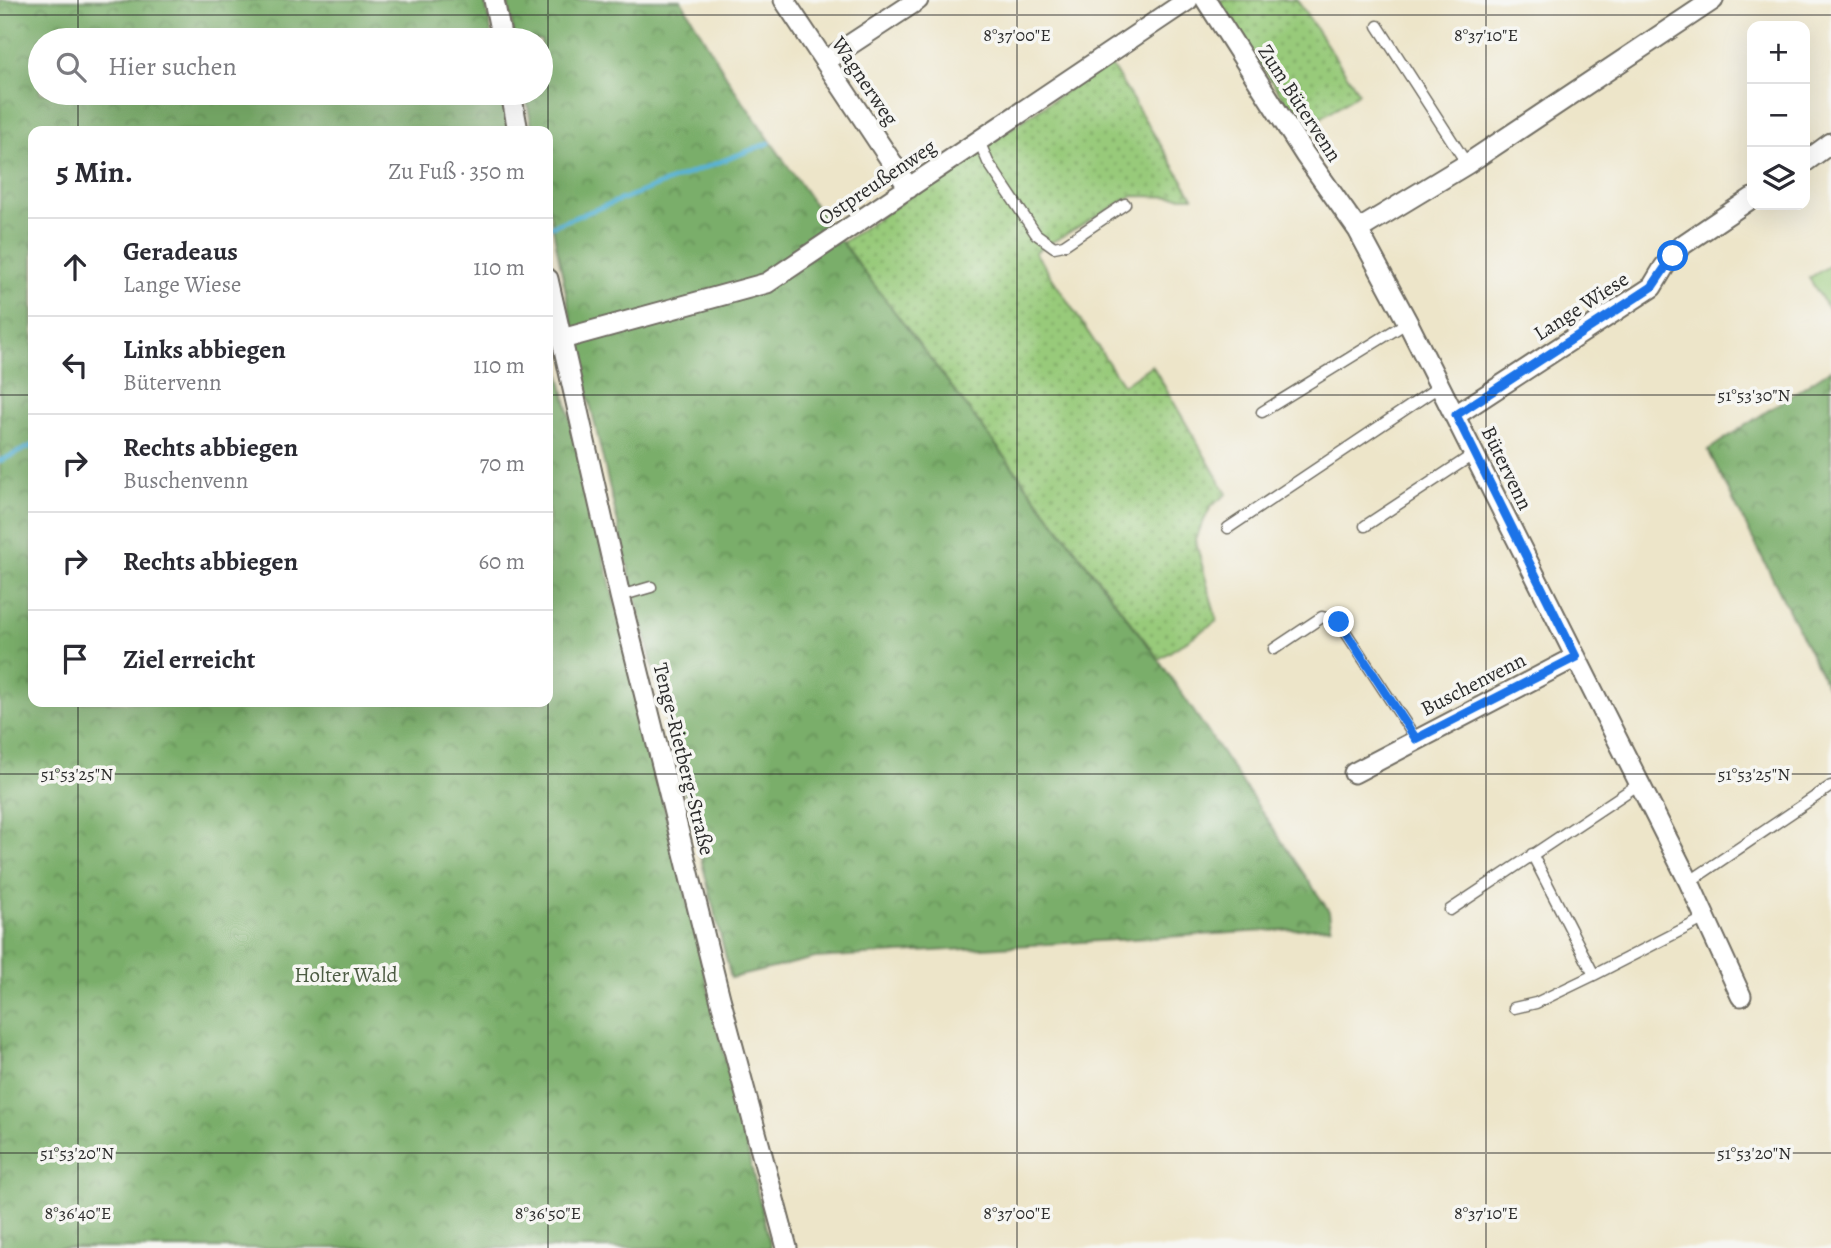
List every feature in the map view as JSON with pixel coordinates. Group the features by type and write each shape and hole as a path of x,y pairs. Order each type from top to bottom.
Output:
{"street":[{"path":"494,0 500,28"},
{"name":"Wagnerweg","path":"784,0 909,188"},
{"path":"824,61 918,0"},
{"name":"Ostpreußenweg","path":"562,339 766,283 1188,0"},
{"name":"Zum Bütervenn","path":"1206,0 1305,155 1358,230"},
{"path":"1358,230 1467,164 1713,0"},
{"path":"513,105 517,126"},
{"path":"1810,159 1831,144"},
{"name":"Lange Wiese","path":"1456,415 1652,287 1681,246 1747,201"},
{"name":"Bütervenn","path":"1358,230 1456,415 1689,882 1741,996"},
{"name":"Tenge-Rietberg-Straße","path":"553,300 620,596 720,998 787,1248"},
{"name":"Buschenvenn","path":"1354,773 1576,657"}],"lane":[{"path":"1378,26 1467,164"},
{"path":"979,141 988,162 1036,233 1054,247 1064,245 1125,204"},
{"path":"1262,412 1408,322"},
{"path":"1228,528 1441,386"},
{"path":"1365,526 1475,454"},
{"path":"620,596 651,587"},
{"path":"1274,649 1322,617 1339,622 1416,739"},
{"path":"1450,910 1639,784"},
{"path":"1689,882 1831,786"},
{"path":"1532,855 1594,975"},
{"path":"1514,1008 1536,1003 1705,918"}],"green space":[{"name":"Holter Wald","path":"0,0 485,0 491,28 28,28 28,105 507,105 511,126 28,126 28,707 553,707 553,347 771,1248 0,1248"},
{"path":"507,0 681,0 733,87 830,227 1159,660 1329,911 1331,927 815,958 731,978 628,567 577,347 553,229 553,126 532,126 528,105 553,105 553,28 513,28"},
{"path":"1220,0 1297,0 1359,93 1304,129 1221,7"},
{"path":"1109,62 1193,197 1132,196 1035,252 1123,385 1152,365 1227,494 1211,506 1195,539 1217,621 1159,659 842,243"},
{"path":"1831,265 1831,313 1809,278"},
{"path":"1831,369 1831,694 1708,450"}],"waterway":[{"path":"553,226 769,143"},
{"path":"0,461 28,447"}],"route":[{"path":"1339,622 1416,739 1576,657 1456,415 1652,287 1673,256"}]}
